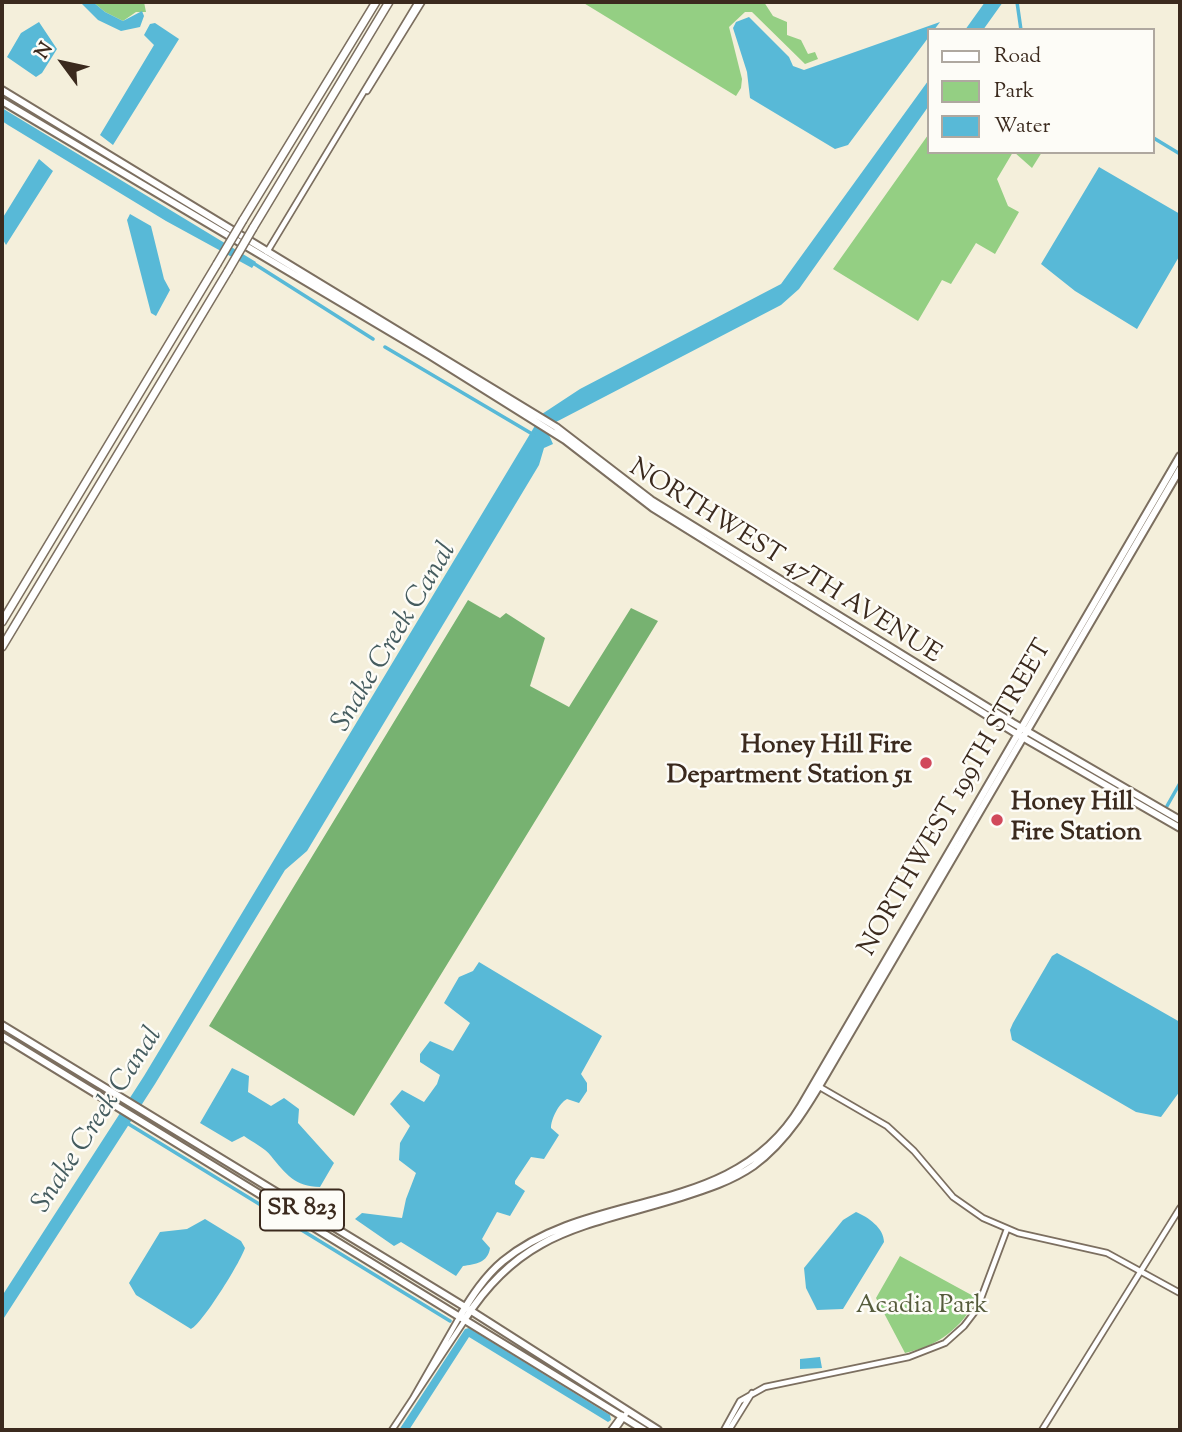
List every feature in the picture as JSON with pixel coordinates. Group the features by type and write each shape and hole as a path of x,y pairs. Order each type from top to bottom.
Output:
{"highway":[{"path":"2,622 376,2"},
{"path":"2,648 389,2"}],"main road":[{"path":"2,90 266,254"},
{"path":"2,101 266,254"},
{"name":"NORTHWEST 47TH AVENUE","path":"266,254 554,430 651,500 828,607 1120,793 1180,828"},
{"name":"NORTHWEST 47TH AVENUE","path":"554,430 648,505 929,678 1180,820"},
{"name":"NORTHWEST 199TH STREET","path":"1023,732 1180,456"},
{"name":"NORTHWEST 199TH STREET","path":"463,1317 492,1271 542,1237 707,1184 760,1157 788,1125 816,1085 1180,469"},
{"path":"815,608 828,607"},
{"path":"859,627 860,636"},
{"path":"929,678 941,678"},
{"path":"1120,793 1129,790"},
{"name":"SR 823","path":"2,1025 125,1102 139,1115 463,1317 624,1414 658,1430"},
{"name":"SR 823","path":"2,1036 120,1109 139,1115 468,1309 644,1430"}],"street":[{"path":"266,254 420,2"},
{"path":"816,1085 887,1126 914,1151 953,1197 974,1212 1007,1229 1094,1249 1141,1270 1180,1293"},
{"path":"1042,1430 1180,1208"},
{"path":"727,1430 740,1401 765,1387 911,1356 945,1343 964,1326 977,1309 1007,1229"},
{"path":"392,1430 463,1317"},
{"path":"613,1430 624,1414"}],"green space":[{"path":"93,2 144,2 146,12 136,12 123,21"},
{"path":"582,2 764,2 773,16 787,22 787,35 801,40 808,54 815,52 818,59 805,64 752,12 745,12 729,27 742,79 736,96"},
{"path":"926,138 926,154 1012,154 997,179 1008,206 1019,212 995,254 976,243 951,284 942,280 918,321 833,269"},
{"path":"1016,154 1041,154 1032,168"},
{"path":"468,600 500,618 506,613 545,638 530,686 569,707 631,608 658,621 354,1116 209,1026"},
{"name":"Acadia Park","path":"900,1256 977,1298 964,1318 948,1334 928,1346 905,1353 876,1298"}],"water":[{"path":"80,2 93,2 123,21 142,11 144,16 140,27 121,31 98,20"},
{"path":"985,2 1003,2 984,28 966,28"},
{"path":"749,17 789,57 793,66 804,70 940,22 936,28 926,28 926,41 848,145 835,149 750,98 747,72 733,28 736,22"},
{"path":"39,22 57,49 42,73 36,77 7,57 21,33"},
{"path":"155,23 179,39 113,145 100,135 154,45 144,35 150,24"},
{"name":"Snake Creek Canal","path":"926,84 926,110 799,289 781,305 556,422 549,435 553,444 544,448 539,465 307,851 285,870 155,1084 2,1321 2,1296 144,1076 542,414 580,389 781,284"},
{"path":"2,108 256,262 252,268 166,221 2,121"},
{"path":"39,159 53,171 6,245 2,238 2,219"},
{"path":"1099,167 1180,214 1180,255 1137,329 1075,291 1041,264"},
{"path":"130,214 151,226 164,279 170,290 156,316 151,313 127,220"},
{"path":"1057,953 1180,1022 1180,1091 1161,1117 1136,1112 1012,1040 1010,1030 1013,1023 1052,956"},
{"path":"479,962 602,1036 581,1074 587,1083 587,1091 579,1103 567,1099 558,1108 551,1128 559,1135 544,1159 531,1157 515,1181 515,1184 525,1191 510,1216 497,1212 482,1239 490,1248 487,1257 480,1262 463,1266 456,1276 401,1242 394,1246 355,1219 362,1213 402,1218 416,1173 399,1160 400,1143 410,1126 390,1104 402,1090 424,1102 437,1084 440,1075 420,1062 420,1054 430,1041 453,1051 470,1023 444,1003 459,977 473,971"},
{"path":"232,1068 249,1076 248,1092 271,1106 284,1098 299,1109 298,1123 334,1163 320,1187 304,1185 291,1178 265,1150 244,1136 232,1142 200,1123"},
{"path":"856,1212 878,1228 884,1242 843,1309 817,1310 806,1288 804,1268 843,1220"},
{"path":"205,1219 241,1241 245,1248 220,1292 191,1329 136,1295 129,1283 160,1232 187,1229"},
{"path":"469,1328 610,1415 611,1420 608,1422 469,1337 409,1430 399,1430 465,1329"},
{"path":"820,1357 822,1368 800,1369 800,1359"}],"waterway":[{"path":"1017,2 1021,28"},
{"path":"1154,138 1180,154"},
{"path":"253,263 373,339"},
{"path":"385,347 534,435"},
{"path":"1167,806 1180,783"},
{"path":"127,1123 450,1321"}],"place":[{"name":"Honey Hill Fire Department Station 51","path":"926,763"},
{"name":"Honey Hill Fire Station","path":"997,820"}]}
